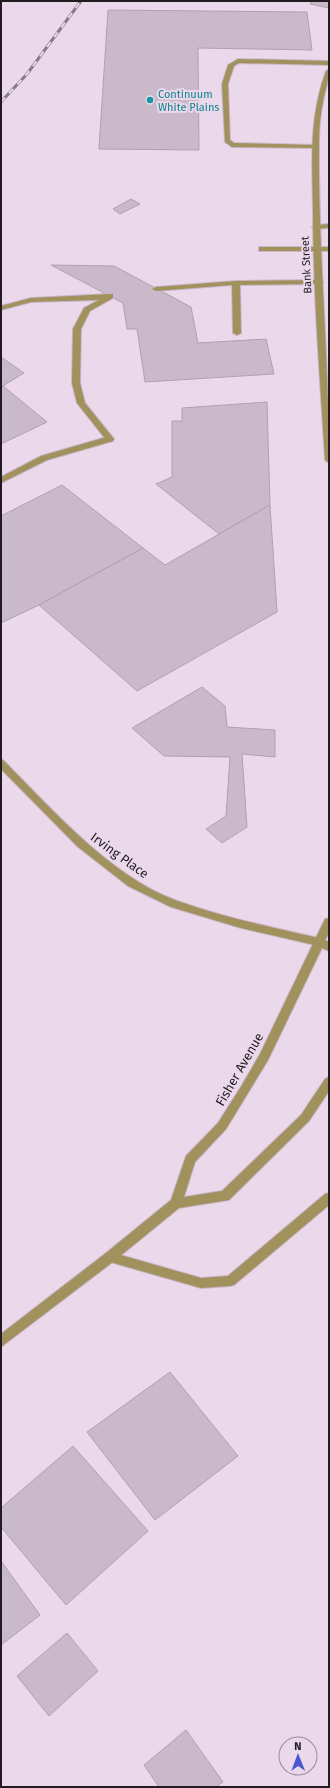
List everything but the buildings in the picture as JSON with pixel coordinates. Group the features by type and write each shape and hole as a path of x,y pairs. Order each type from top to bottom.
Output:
{"street":[{"path":"315,147 232,145 227,141 225,84 231,65 238,61 329,63"},
{"name":"Bank Street","path":"329,71 321,91 318,105 315,147 316,249 329,460"},
{"path":"316,227 329,226"},
{"path":"262,249 329,249"},
{"path":"156,289 236,283 319,282"},
{"path":"236,283 237,333"},
{"path":"1,308 31,300 110,296 87,310 77,329 76,383 81,403 110,439 44,458 1,480"},
{"name":"Irving Place","path":"1,762 81,844 132,883 171,903 242,924 326,944"},
{"path":"326,944 329,922"},
{"name":"Fisher Avenue","path":"176,1203 190,1159 222,1126 264,1057 326,944"},
{"path":"1,1341 110,1258 176,1203 225,1196 305,1118 329,1082"},
{"path":"110,1258 201,1283 230,1281 329,1198"}],"railway":[{"path":"1,102 27,74 81,1"}],"place":[{"name":"Continuum White Plains","path":"150,100"}]}
